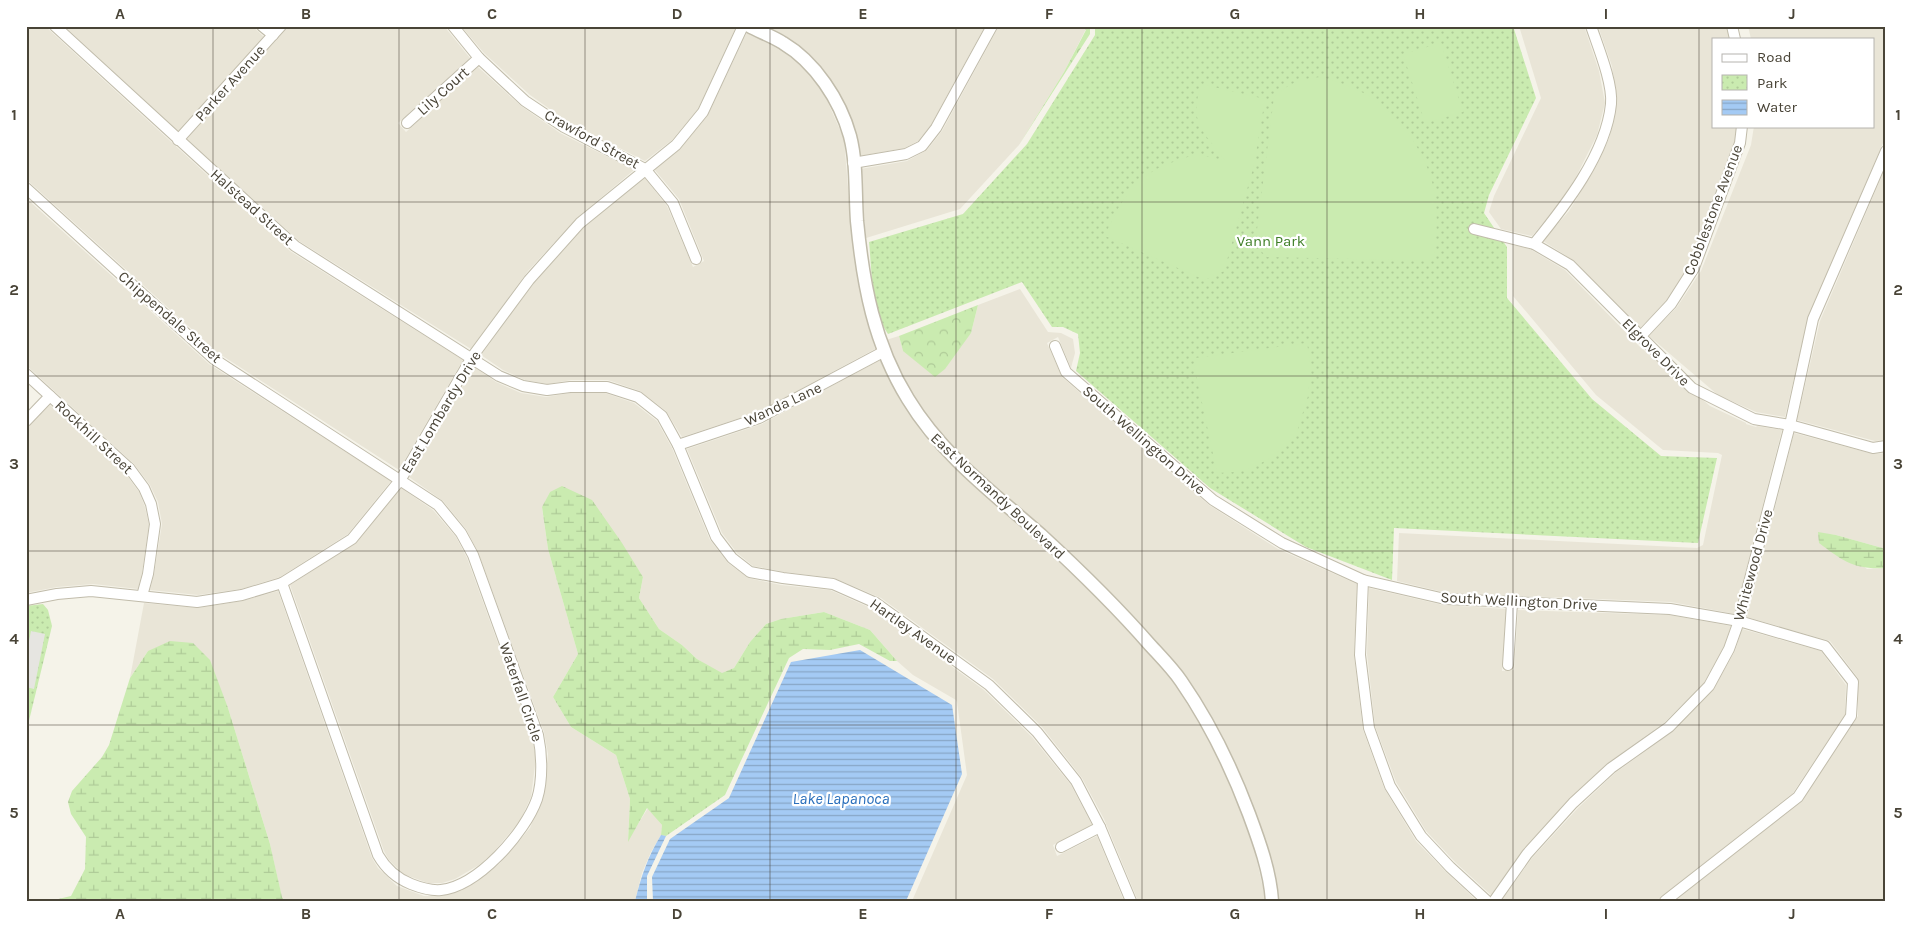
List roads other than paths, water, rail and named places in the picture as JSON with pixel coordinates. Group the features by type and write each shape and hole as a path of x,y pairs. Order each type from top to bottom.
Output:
{"street":[{"name":"Halstead Street","path":"54,26 295,246 472,357"},
{"path":"262,26 273,36"},
{"name":"Parker Avenue","path":"178,140 281,26"},
{"name":"Crawford Street","path":"453,26 479,58 525,101 564,128 645,169"},
{"name":"East Lombardy Drive","path":"26,600 57,594 91,591 197,602 242,595 282,583 352,539 401,479 472,357 529,280 580,223 676,145 703,112 743,26"},
{"name":"East Normandy Boulevard","path":"749,26 783,42 806,61 819,75 832,94 850,136 858,222 873,319 883,352 906,396 927,429 962,466 1044,538 1127,618 1180,679 1218,740 1241,794 1261,846 1272,891 1272,901"},
{"path":"854,163 906,154 922,146 936,128 992,26"},
{"path":"1534,244 1564,207 1581,180 1603,136 1611,103 1606,69 1591,26"},
{"name":"Lily Court","path":"407,123 479,58"},
{"name":"Cobblestone Avenue","path":"1640,337 1671,304 1694,268 1740,143 1742,128"},
{"name":"Whitewood Drive","path":"1494,901 1527,854 1574,803 1611,768 1669,727 1709,686 1729,649 1739,621 1790,425 1814,319 1886,151"},
{"path":"645,169 673,202 696,259"},
{"name":"Chippendale Street","path":"26,188 214,359 401,479"},
{"name":"Elgrove Drive","path":"1474,229 1534,244 1570,265 1692,388 1754,419 1790,425 1873,448 1886,446"},
{"name":"South Wellington Drive","path":"1055,346 1066,372 1214,500 1282,543 1364,580 1445,599 1670,608 1739,621 1825,646 1853,682 1851,716 1798,797 1665,901"},
{"name":"Wanda Lane","path":"678,445 760,418 883,352"},
{"name":"Hartley Avenue","path":"472,357 499,376 522,386 547,390 607,386 638,397 662,416 678,445 716,537 732,558 750,572 833,584 876,603 981,679 1037,732 1076,781 1100,828 1131,901"},
{"name":"Rockhill Street","path":"26,374 130,469 144,488 151,504 155,524 148,574 142,596"},
{"path":"26,421 50,396"},
{"name":"Waterfall Circle","path":"282,583 378,855 384,864 399,879 427,890 442,890 457,885 482,870 496,858 526,824 537,798 542,756 538,735 472,555 461,533 438,505 401,479"},
{"path":"1364,580 1360,655 1369,728 1390,786 1421,836 1450,867 1487,901"},
{"path":"1508,664 1512,603"},
{"path":"1061,847 1100,828"}],"water":[{"name":"Lake Lapanoca","path":"860,650 952,705 962,774 906,901 653,901 652,877 670,839 729,798 791,662"},
{"path":"661,835 666,836 647,876 647,901 635,901 645,867"}],"park label":[{"name":"Vann Park","path":"1271,241"}]}
